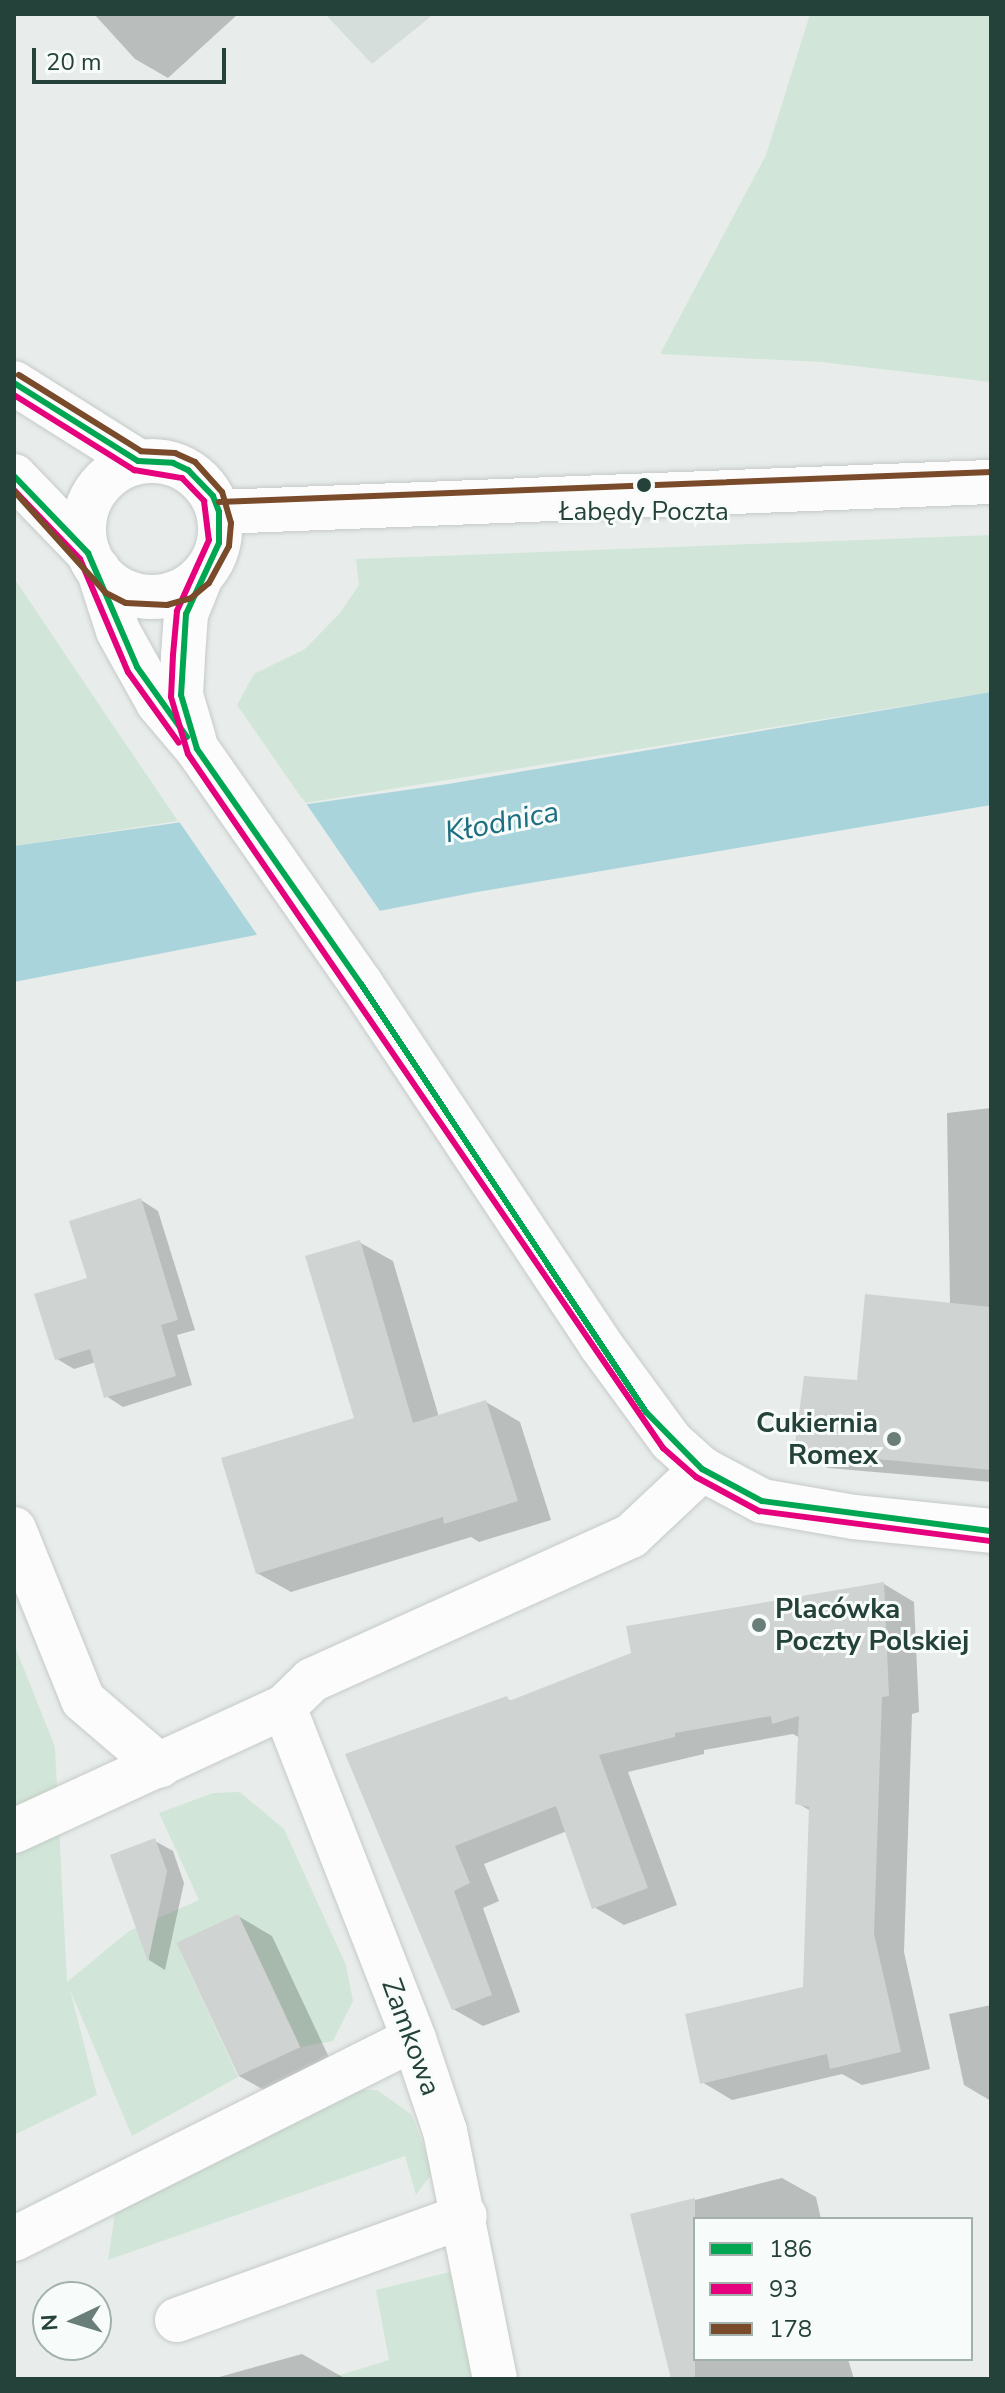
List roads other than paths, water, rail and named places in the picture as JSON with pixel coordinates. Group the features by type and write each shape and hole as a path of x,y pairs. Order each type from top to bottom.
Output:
{"street":[{"path":"14,383 138,461"},
{"path":"197,749 181,695 186,614 219,543 219,512 213,496 188,470 164,462 138,461 120,468 93,496 83,531 118,631 137,667 158,703 197,749 388,1024 646,1412 702,1469 762,1501 854,1517 991,1531"},
{"path":"14,476 113,586 147,597 186,589 201,577"},
{"path":"219,512 991,482"},
{"path":"14,1831 284,1707 312,1680 631,1536 702,1469"},
{"path":"14,1529 83,1700 160,1766"},
{"name":"Zamkowa","path":"284,1707 414,2039 465,2216 495,2379"},
{"path":"14,2239 414,2039"},
{"path":"177,2320 465,2216"}],"water":[{"name":"Kłodnica","path":"991,692 991,805 477,892 14,982 14,846 448,784"}],"place":[{"name":"Łabędy Poczta","path":"644,485"},
{"name":"Cukiernia Romex","path":"894,1439"},
{"name":"Placówka Poczty Polskiej","path":"759,1625"}]}
